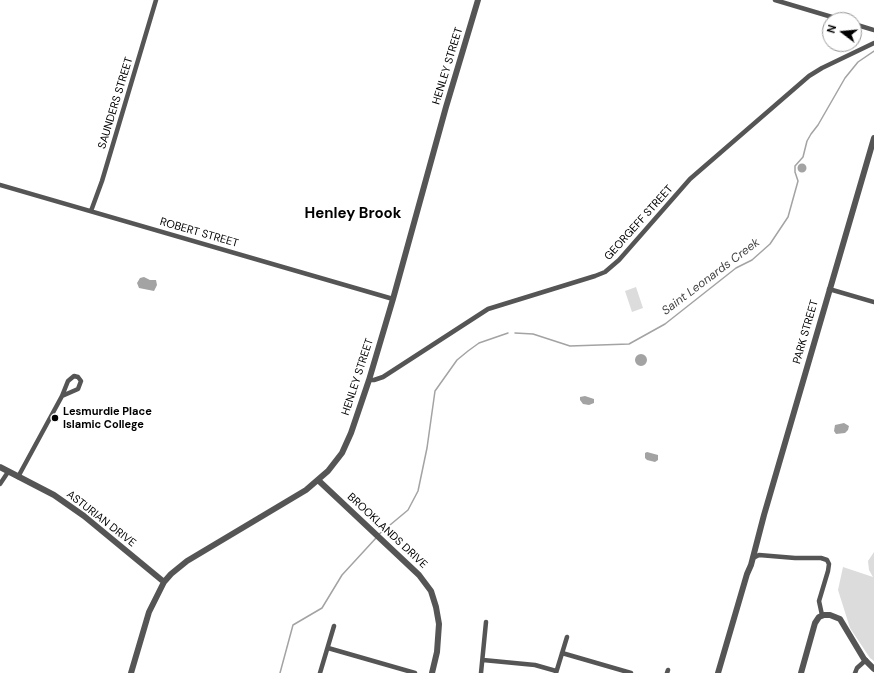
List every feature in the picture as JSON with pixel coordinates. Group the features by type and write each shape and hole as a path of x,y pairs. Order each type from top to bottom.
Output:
{"street":[{"name":"SAUNDERS STREET","path":"91,211 102,181 156,0"},
{"name":"HENLEY STREET","path":"131,673 149,612 164,582 171,574 187,561 306,490 328,471 342,453 351,433 369,380 446,107 478,0"},
{"path":"775,0 822,14"},
{"path":"862,26 874,30"},
{"name":"GEORGEFF STREET","path":"369,380 383,377 488,309 605,272 620,260 690,179 809,76 822,68 874,43"},
{"name":"PARK STREET","path":"718,673 753,558 759,532 829,289 874,138"},
{"name":"ROBERT STREET","path":"0,185 393,299"},
{"path":"829,289 874,302"},
{"path":"18,477 62,396 68,381 74,376 78,377 81,381 78,389 62,396"},
{"name":"ASTURIAN DRIVE","path":"0,467 54,495 84,516 164,582"},
{"path":"0,484 8,472"},
{"name":"BROOKLANDS DRIVE","path":"318,480 419,575 430,591 436,607 439,624 437,652 432,673"},
{"name":"PARK STREET","path":"747,574 751,554 759,532"},
{"path":"753,558 759,555 794,558 821,558 827,560 829,564 828,571 819,601 822,616"},
{"path":"801,673 815,623 819,617 830,615 840,619 866,660 874,669"},
{"path":"481,673 486,622"},
{"path":"320,673 334,626"},
{"path":"483,660 535,665 556,672 567,637"},
{"path":"328,648 415,673"},
{"path":"562,654 631,673"},
{"path":"856,673 857,668 866,660"}],"shaded area":[{"path":"802,163 807,168 802,173 797,168"},
{"path":"144,277 150,280 156,280 157,285 154,291 139,288 137,283 140,278"},
{"path":"636,287 643,308 632,312 625,291"},
{"path":"639,354 643,354 647,360 643,366 639,366 635,362 635,358"},
{"path":"585,396 594,399 594,403 589,405 583,404 580,397"},
{"path":"844,423 849,426 848,430 845,433 836,434 834,431 835,425"},
{"path":"647,452 658,455 658,460 655,462 647,460 645,458 645,453"},
{"path":"874,552 874,661 870,658 850,628 838,590 843,567 873,577 869,570 868,561"}],"waterway":[{"name":"Saint Leonards Creek","path":"515,333 533,334 570,346 629,344 665,324 736,268 752,260 770,244 788,217 798,181 795,166 803,157 807,141 811,134 818,125 845,78 858,62 874,51"},
{"name":"Saint Leonards Creek","path":"378,535 408,510 418,491 427,448 435,391 457,360 468,351 479,343 508,333"},
{"name":"Saint Leonards Creek","path":"280,673 293,625 322,608 342,575 376,538"}],"place":[{"name":"Lesmurdie Place Islamic College","path":"55,418"}],"district":[{"name":"Henley Brook","path":"353,214"}]}
